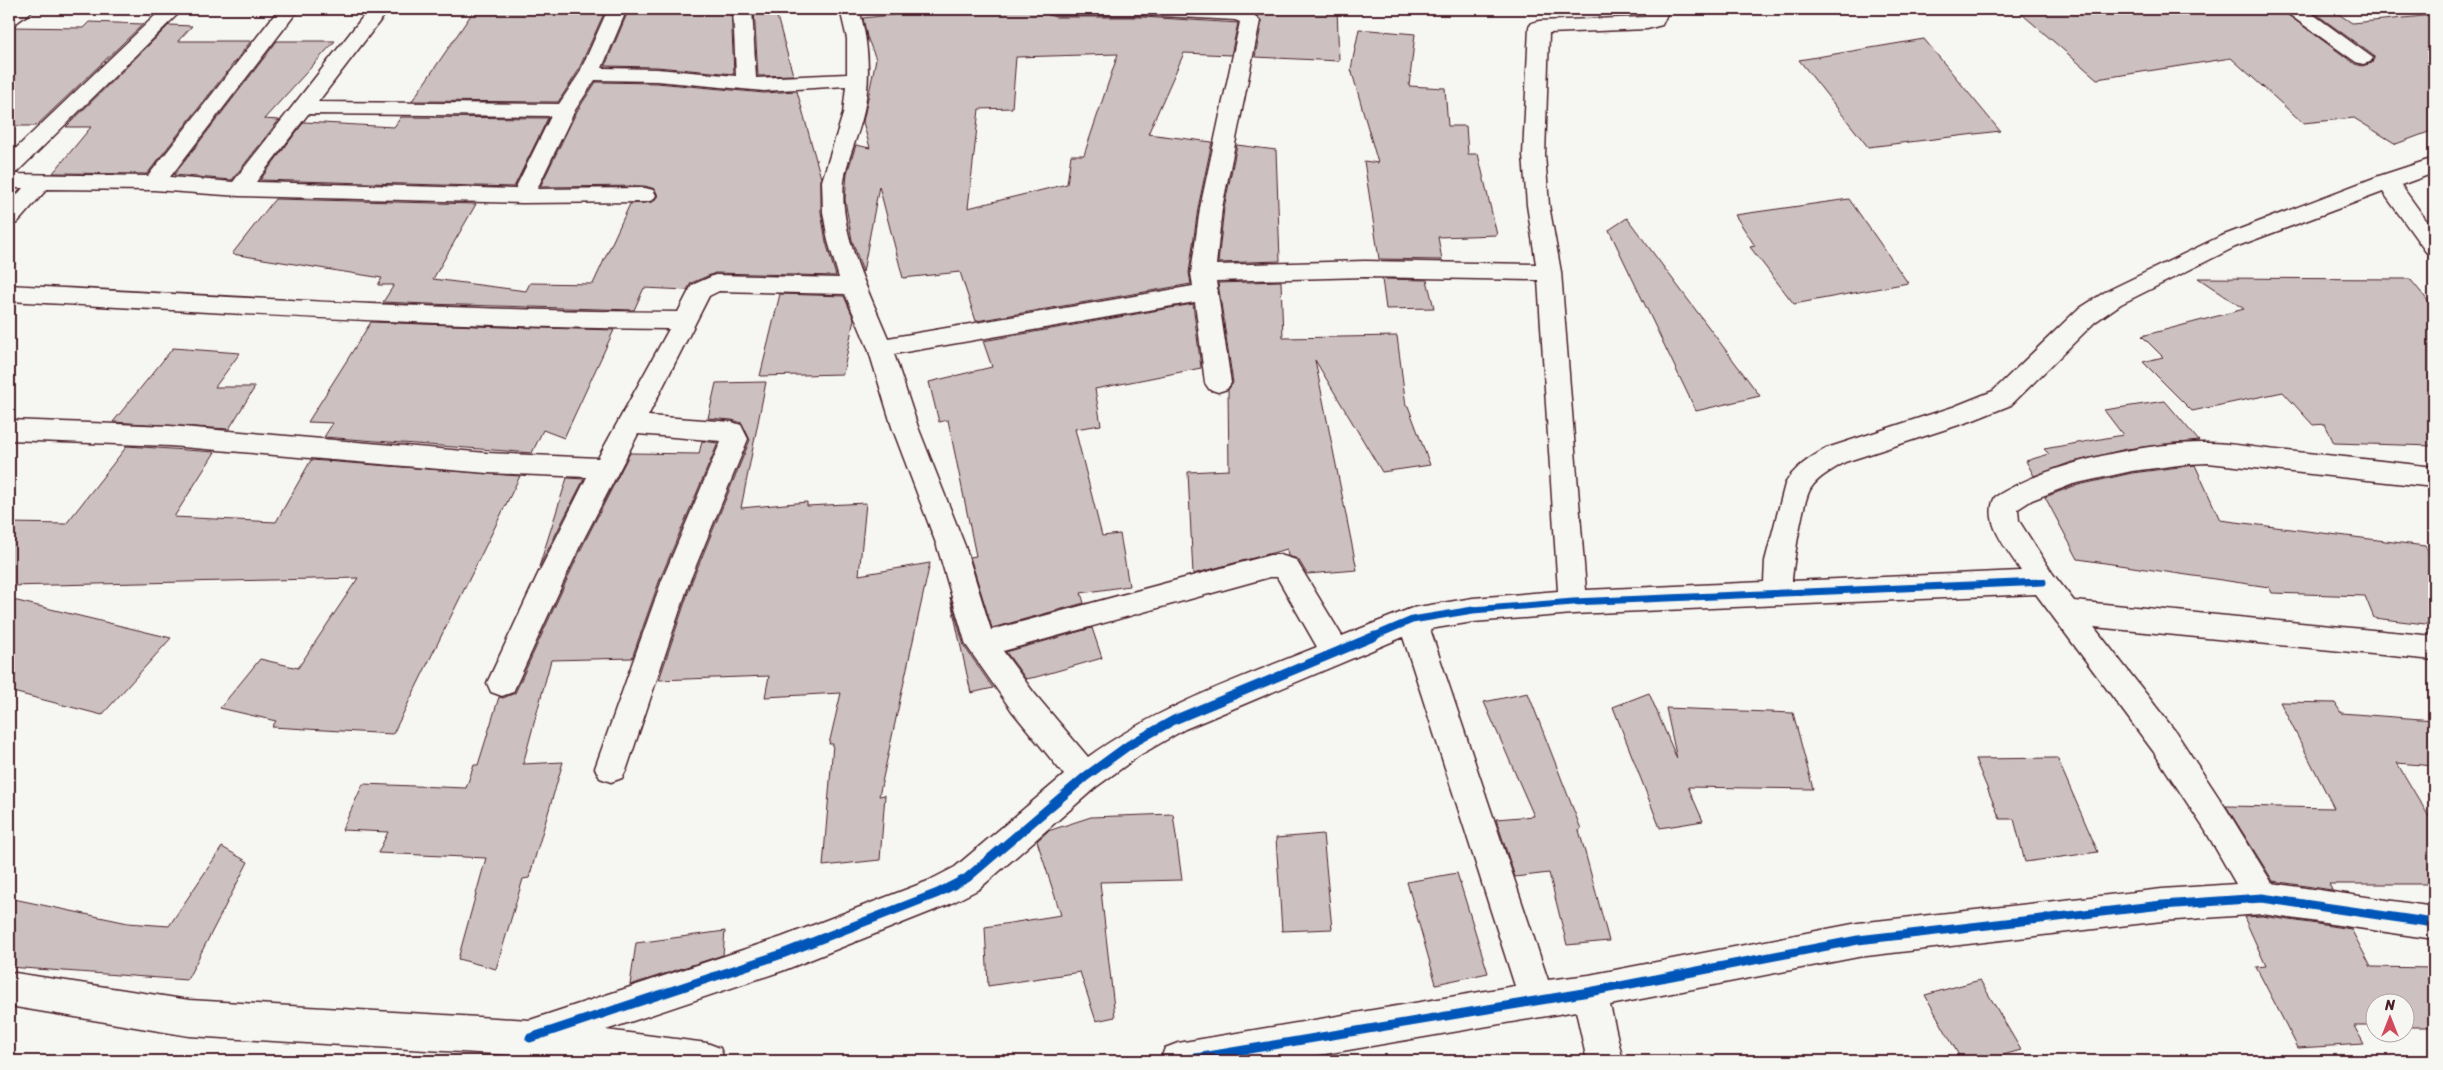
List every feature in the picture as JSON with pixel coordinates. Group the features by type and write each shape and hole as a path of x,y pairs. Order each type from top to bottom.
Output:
{"street":[{"path":"18,9 24,9"},
{"path":"9,19 24,9"},
{"path":"9,167 172,9"},
{"path":"154,182 289,9"},
{"path":"239,189 379,9"},
{"path":"522,196 565,110 589,74 617,9"},
{"path":"743,9 746,83"},
{"path":"850,9 857,39 857,79 852,114 833,181 834,212 839,241 854,286 880,348 904,426 951,546 980,645 1023,702 1085,776"},
{"path":"1056,9 1142,9 1235,14 1244,16 1250,21 1211,208 1204,283 1218,383"},
{"path":"1573,602 1549,272 1538,205 1534,155 1535,18 1647,23 1655,21 1656,14 1654,9"},
{"path":"2294,9 2363,58"},
{"path":"589,74 657,75 782,85 857,79"},
{"path":"302,108 565,110"},
{"path":"1777,593 1779,561 1798,484 1818,466 1836,455 1962,414 2002,398 2086,316 2113,298 2227,242 2387,181 2434,166"},
{"path":"9,181 154,182 239,189 522,196 645,195"},
{"path":"9,218 42,181"},
{"path":"2387,181 2434,247"},
{"path":"880,348 1204,283 1365,269 1549,272"},
{"path":"502,683 555,565 606,468 655,384 700,291 715,283 854,286"},
{"path":"9,293 564,320 686,321"},
{"path":"611,768 676,580 735,440 732,432 631,424"},
{"path":"9,430 200,438 487,463 606,468"},
{"path":"2262,898 2216,820 2164,741 2043,582 2006,523 2005,504 2016,495 2037,486 2108,465 2169,455 2208,453 2434,477"},
{"path":"980,645 1270,566 1280,566 1286,568 1336,654"},
{"path":"530,1038 782,954 938,893 966,878 1085,776 1129,745 1174,720 1336,654 1412,620 1473,610 1573,602 2043,582"},
{"path":"2066,612 2434,648"},
{"path":"1412,620 1537,999"},
{"path":"1178,1061 1468,1013 1537,999 1589,992 1858,940 2162,905 2262,898 2434,924"},
{"path":"9,989 189,1018 530,1038 707,1061"},
{"path":"1589,992 1605,1061"}],"building":[{"path":"475,9 606,9 577,73 558,102 412,101"},
{"path":"629,9 731,9 734,74 657,67 605,66"},
{"path":"754,9 775,9 793,75 758,76"},
{"path":"949,9 1045,9 1048,15 1056,17 1143,17 1238,23 1231,55 1184,53 1148,134 1212,142 1198,208 1189,273 1191,284 976,321 960,272 903,278 879,186 863,272 852,240 845,200 847,173 856,145 870,148 863,122 876,59 867,37 863,18","holes":["1118,54 1084,155 1071,155 1067,184 968,208 979,109 1012,108 1016,57"]},
{"path":"1245,9 1337,9 1339,61 1255,57 1262,21 1252,11"},
{"path":"2016,9 2273,9 2278,13 2284,12 2355,64 2362,66 2372,63 2374,56 2309,9 2331,9 2352,23 2434,15 2434,130 2396,144 2354,118 2303,123 2231,58 2097,79"},
{"path":"89,22 143,24 36,126 9,126 9,27 83,28"},
{"path":"169,25 192,26 178,41 251,41 147,174 53,173 91,127 66,127"},
{"path":"1359,29 1415,34 1409,86 1445,88 1448,126 1466,126 1468,154 1478,154 1497,235 1438,237 1442,260 1379,259 1364,161 1378,163 1351,69"},
{"path":"1924,39 2000,131 1868,147 1799,60"},
{"path":"277,41 335,41 264,119 279,120 232,180 174,175"},
{"path":"596,82 657,83 764,93 797,91 821,178 821,212 826,242 836,276 715,273 691,283 687,290 644,288 634,310 427,304 383,302 394,285 378,285 382,278 232,254 275,199 476,204 433,279 526,291 530,283 593,284 630,204 653,202 658,196 655,189 645,186 540,187 577,111"},
{"path":"401,117 548,118 514,187 260,180 304,122 394,127"},
{"path":"1237,145 1276,150 1280,261 1218,263 1224,208"},
{"path":"1849,199 1908,283 1794,304 1750,247 1755,246 1735,215"},
{"path":"1627,218 1760,396 1696,411 1609,230"},
{"path":"2198,278 2410,279 2434,308 2434,446 2334,443 2325,424 2313,425 2283,392 2192,411 2143,362 2163,357 2142,336 2244,309"},
{"path":"1382,279 1427,280 1434,308 1386,309"},
{"path":"1281,281 1283,338 1397,336 1406,406 1408,406 1430,465 1382,472 1315,360 1357,570 1307,574 1298,559 1288,556 1287,549 1193,574 1188,472 1229,470 1228,390 1233,383 1218,283"},
{"path":"780,294 844,296 854,319 843,374 760,376"},
{"path":"1193,304 1201,368 1095,389 1101,425 1075,429 1102,536 1120,534 1129,586 1081,593 1084,603 992,628 970,557 976,556 948,420 939,422 929,382 992,367 983,341"},
{"path":"371,322 614,330 564,438 543,430 532,453 324,437 333,423 308,422"},
{"path":"173,348 240,353 215,387 255,387 229,429 113,422"},
{"path":"766,382 741,508 807,502 807,506 866,503 859,575 930,563 879,796 885,795 880,860 823,866 833,744 829,744 841,693 765,697 769,676 659,680 692,581 750,440 742,423 732,420 708,418 716,383"},
{"path":"2165,401 2199,441 2126,449 2069,463 2034,476 2026,461 2049,454 2044,449 2123,435 2104,410"},
{"path":"702,441 718,443 660,579 632,658 551,660 523,764 563,762 529,878 523,879 496,969 458,959 486,858 378,853 388,832 342,830 363,784 466,788 474,765 478,765 499,697 503,698 515,693 581,549 630,453 699,454"},
{"path":"127,446 215,452 174,517 276,522 311,460 520,476 393,734 272,727 276,721 220,708 260,659 298,668 358,578 9,586 9,523 66,524"},
{"path":"2195,465 2220,520 2425,546 2434,563 2434,625 2374,618 2365,596 2272,593 2269,587 2078,559 2045,497 2074,486 2132,473"},
{"path":"567,478 584,479 539,567"},
{"path":"950,597 964,646 993,688 971,693"},
{"path":"9,599 171,638 102,715 9,691"},
{"path":"1092,628 1102,658 1036,677 1026,679 1006,652"},
{"path":"1528,693 1581,829 1579,830 1609,941 1567,945 1549,873 1515,877 1496,819 1534,816 1484,702"},
{"path":"1649,693 1677,759 1666,708 1793,713 1813,789 1688,787 1703,821 1660,828 1613,707"},
{"path":"2280,702 2335,703 2341,713 2434,720 2434,766 2397,763 2434,825 2434,884 2329,884 2332,890 2273,881 2226,806 2334,808"},
{"path":"2057,758 2098,852 2025,862 2014,819 2000,819 1975,759"},
{"path":"1173,814 1182,880 1100,882 1115,1017 1096,1021 1080,972 988,986 985,927 1061,915 1037,841 1048,831 1091,817"},
{"path":"1323,834 1332,929 1282,931 1276,838"},
{"path":"222,847 248,862 187,980 9,967 9,898 128,923 169,926"},
{"path":"1457,873 1488,973 1436,984 1407,882"},
{"path":"2262,916 2351,929 2371,967 2434,968 2434,1027 2416,1027 2416,992 2366,992 2366,1026 2354,1026 2364,1044 2298,1048 2256,967 2266,966 2244,917"},
{"path":"725,931 723,955 630,985 636,943"},
{"path":"1980,980 2021,1050 1982,1061 1962,1061 1925,995"}],"cycle path":[{"path":"530,1038 782,954 938,893 967,878 1085,777 1129,745 1174,720 1412,620 1473,610 1573,602 2043,582"},
{"path":"1178,1061 1468,1013 1537,999 1589,992 1858,940 2162,905 2262,898 2434,923"}]}
